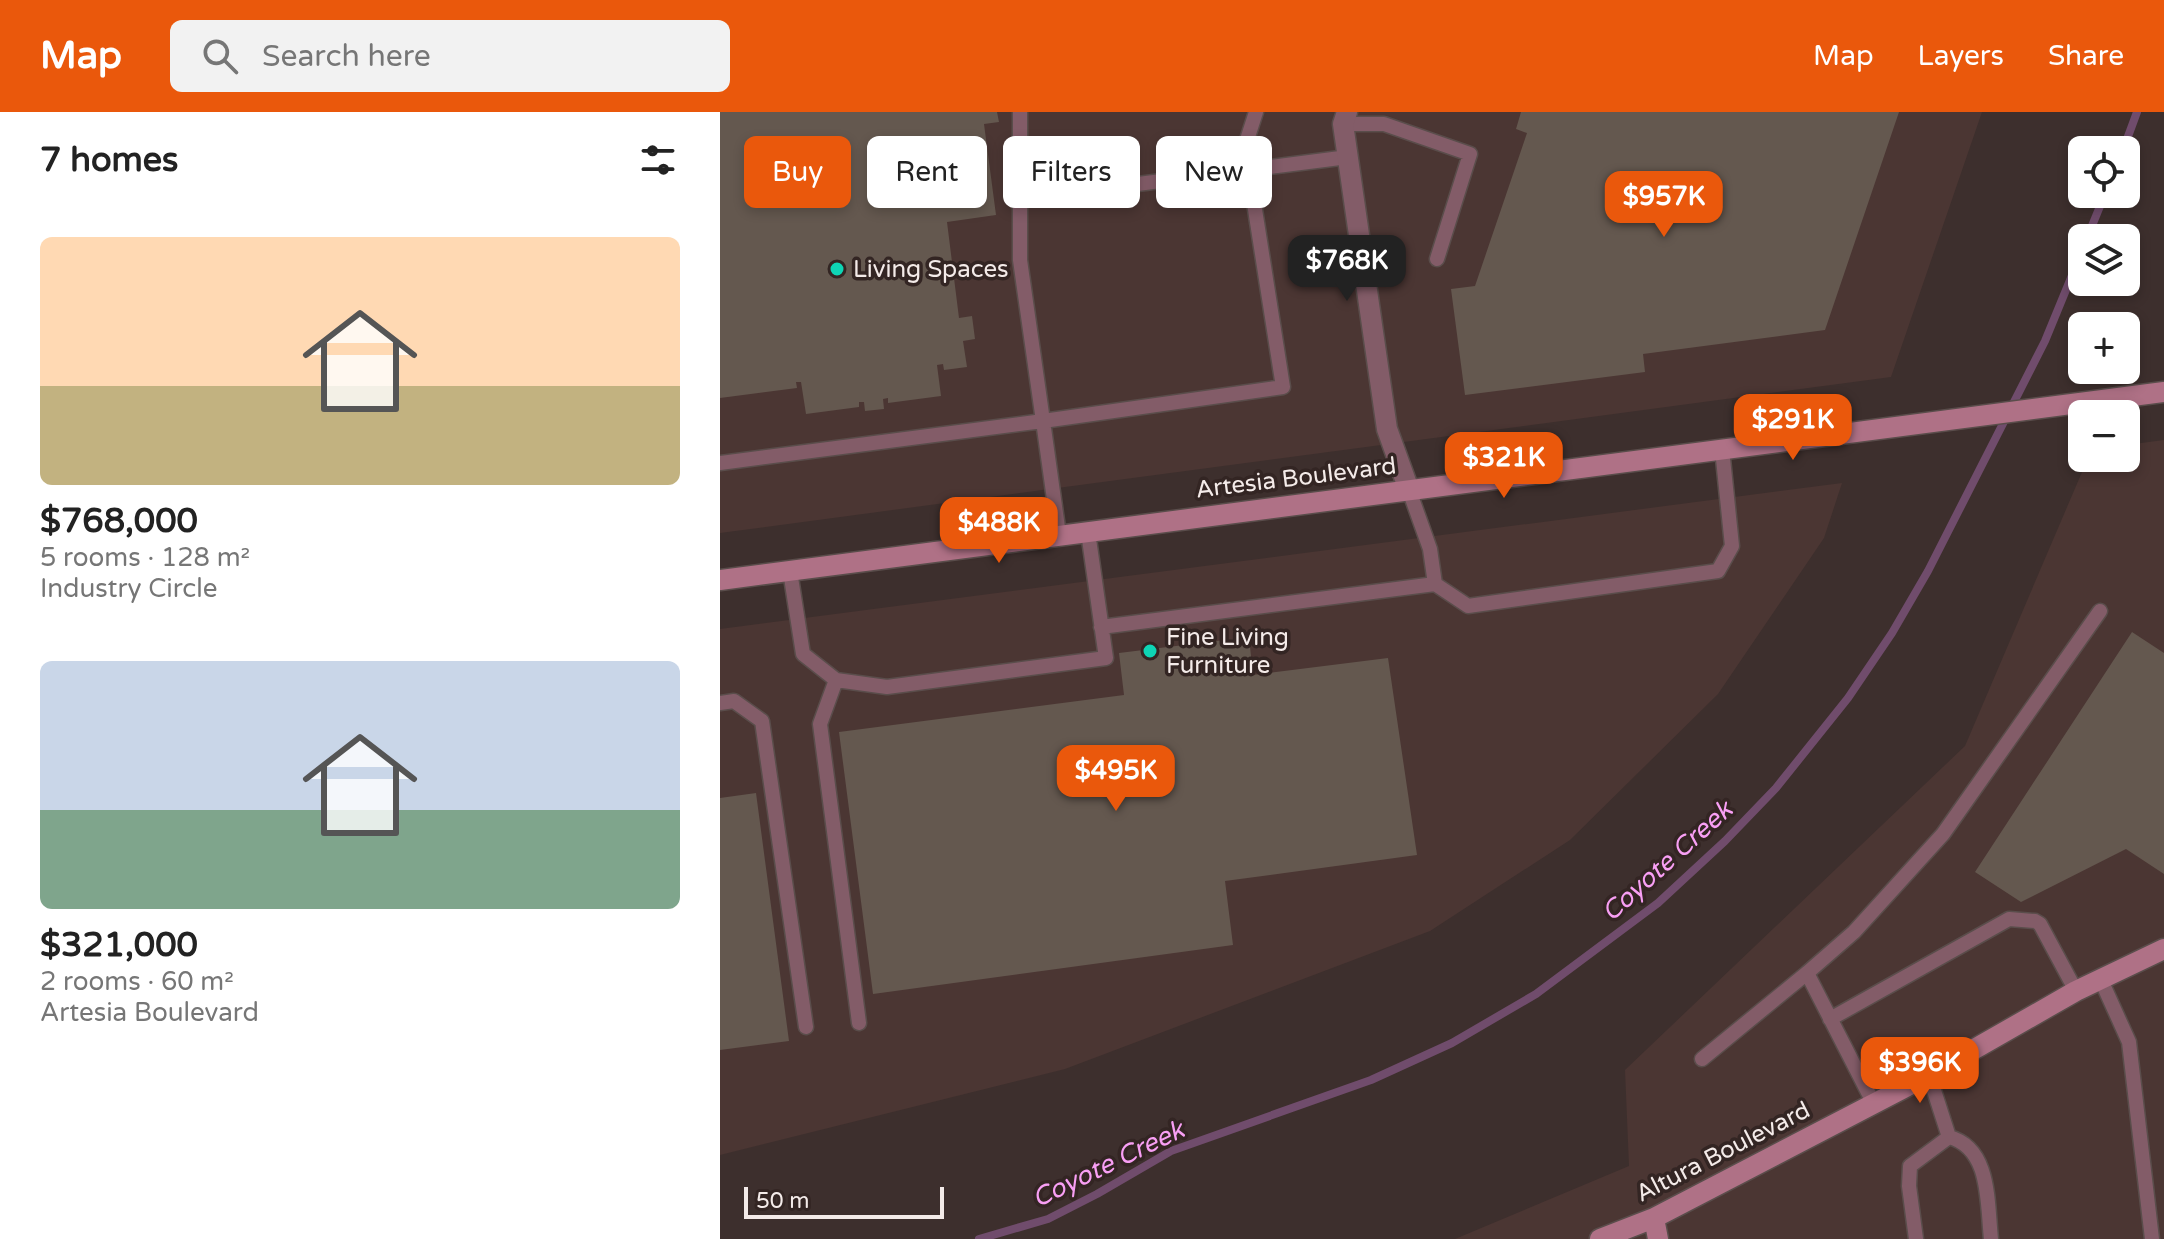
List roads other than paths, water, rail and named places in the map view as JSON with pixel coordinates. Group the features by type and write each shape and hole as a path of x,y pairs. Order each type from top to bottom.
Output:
{"main road":[{"name":"Artesia Boulevard","path":"720,580 2164,392"},
{"name":"Altura Boulevard","path":"1600,1239 1654,1218 1929,1075 2076,991 2164,949"},
{"path":"1654,1218 1658,1239"}],"street":[{"path":"1345,118 1387,429 1409,490"}],"lane":[{"path":"1020,112 1020,136"},
{"path":"1248,136 1256,112"},
{"path":"1345,118 1384,124 1470,154 1437,259"},
{"path":"1272,166 1348,157"},
{"path":"1021,208 1020,260 1059,535"},
{"path":"720,463 1283,387 1255,208"},
{"path":"1101,627 1435,584 1468,606 1718,571 1732,546 1722,449"},
{"path":"1409,490 1430,549 1435,584"},
{"path":"790,571 803,654 836,680 887,687 1106,658 1088,532"},
{"path":"1702,1059 1854,932 1943,834 2100,611"},
{"path":"836,680 820,724 859,1023"},
{"path":"720,703 734,701 762,721 806,1027"},
{"path":"1830,1019 2009,919 2040,924 2076,991"},
{"path":"1807,973 1874,1104"},
{"path":"2101,980 2129,1042 2152,1239"},
{"path":"1929,1075 1949,1137 1966,1144 1980,1162 1991,1239"},
{"path":"1916,1239 1909,1186 1910,1166 1915,1159 1949,1137"}],"waterway":[{"name":"Coyote Creek","path":"2128,136 2137,112"},
{"name":"Coyote Creek","path":"2093,224 2099,208"},
{"name":"Coyote Creek","path":"979,1239 1048,1219 1171,1151 1371,1080 1452,1043 1536,994 1658,903 1776,788 1848,698 1892,633 1928,571 2045,341 2068,285"}],"place":[{"name":"Living Spaces","path":"837,269"},
{"name":"Fine Living Furniture","path":"1150,651"}]}
